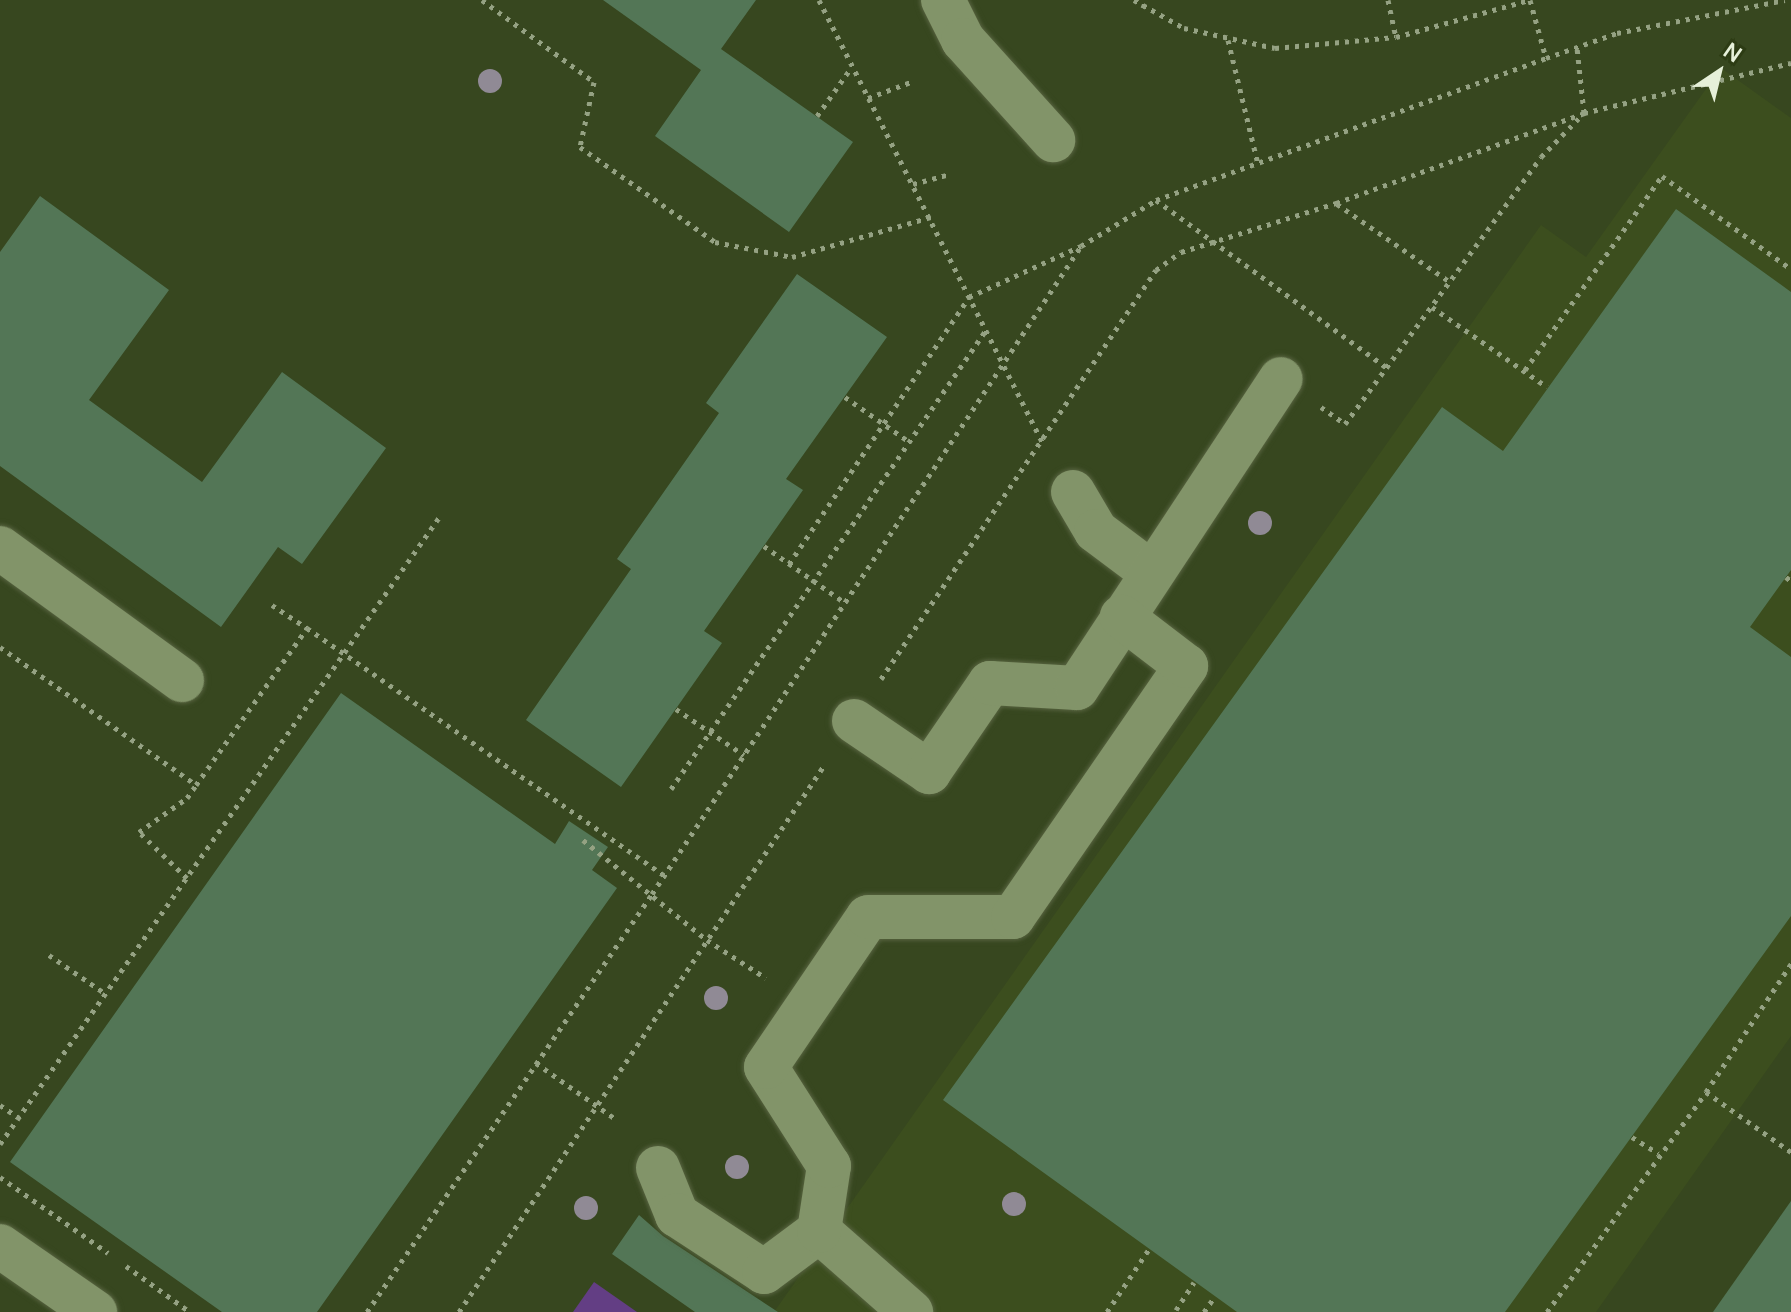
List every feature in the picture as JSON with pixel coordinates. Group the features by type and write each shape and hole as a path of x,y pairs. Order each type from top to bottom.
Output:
{"street":[{"path":"943,0 963,40 1053,140"},
{"path":"854,721 929,772 990,683 1077,688 1281,379"},
{"path":"1073,492 1096,531 1152,573"},
{"path":"0,548 182,680"},
{"path":"658,1168 677,1215 764,1272 819,1231 829,1166 766,1067 868,917 1013,917 1186,666 1122,617"},
{"path":"819,1231 911,1312"},
{"path":"4,1248 95,1312"}],"path":[{"path":"819,0 1041,440"},
{"path":"1134,0 1143,8 1184,28 1275,48 1396,37 1530,0 1546,58"},
{"path":"1143,8 1146,0"},
{"path":"1388,0 1396,37"},
{"path":"789,564 969,297 1081,246 1156,200 1546,58 1617,33 1785,0"},
{"path":"484,1 594,82 580,147 715,242 792,257 931,217"},
{"path":"1228,40 1258,164"},
{"path":"1577,48 1584,113"},
{"path":"459,1312 1156,270 1181,252 1336,203 1584,113 1791,63"},
{"path":"817,116 851,67"},
{"path":"868,98 911,82"},
{"path":"1281,379 1345,424 1541,157 1584,113"},
{"path":"913,184 947,175"},
{"path":"1525,370 1662,176 1791,269"},
{"path":"1156,200 1387,368"},
{"path":"1336,203 1450,282"},
{"path":"367,1312 665,876 1002,361 1081,246"},
{"path":"1432,307 1547,387"},
{"path":"671,789 986,330"},
{"path":"845,397 908,441"},
{"path":"0,1144 440,516"},
{"path":"764,546 844,602"},
{"path":"272,605 665,876"},
{"path":"187,878 139,832 187,798 307,628"},
{"path":"0,647 196,785"},
{"path":"676,709 744,755"},
{"path":"583,840 707,940 807,1005"},
{"path":"49,955 106,994"},
{"path":"1547,1312 1658,1153 1706,1092 1791,964"},
{"path":"536,1063 617,1120"},
{"path":"1706,1092 1791,1152"},
{"path":"0,1105 19,1118"},
{"path":"1632,1137 1658,1153"},
{"path":"0,1177 190,1312"},
{"path":"1107,1312 1149,1249"},
{"path":"1177,1311 1194,1282"},
{"path":"1204,1312 1215,1296"}],"shaded area":[{"path":"1721,68 1791,118 1791,1036 1596,1312 774,1312 1541,225 1586,257"},
{"path":"594,1282 637,1312 573,1312"}],"building":[{"path":"603,0 756,0 721,49 853,142 789,232 655,136 701,70"},
{"path":"40,196 169,290 89,400 202,482 282,372 386,448 302,564 278,547 221,627 0,466 0,252"},
{"path":"1676,209 1791,292 1791,570 1750,627 1791,657 1791,916 1505,1312 1237,1312 943,1100 1442,407 1503,451"},
{"path":"797,274 887,337 786,479 803,490 704,631 722,643 621,787 526,720 631,569 617,559 719,413 706,403"},
{"path":"341,693 555,844 569,821 608,847 592,870 617,888 317,1312 222,1312 10,1162"},
{"path":"1791,1201 1791,1312 1713,1312"},
{"path":"639,1215 663,1236 778,1312 695,1312 612,1254"}]}
